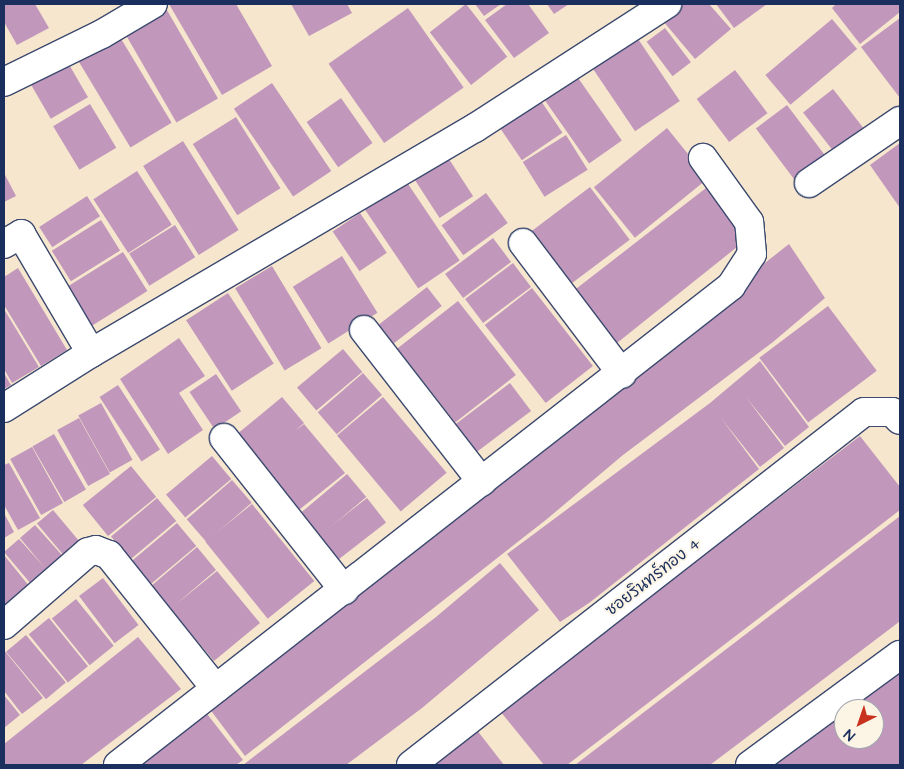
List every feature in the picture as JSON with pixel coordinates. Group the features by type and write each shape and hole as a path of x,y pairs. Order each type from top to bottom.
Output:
{"street":[{"path":"4,82 102,34 153,4"},
{"path":"4,408 91,353 475,128 667,4"},
{"path":"809,183 900,121"},
{"path":"118,765 622,374 731,286 752,254 749,222 704,158"},
{"path":"4,244 21,234 91,353"},
{"path":"523,243 622,374"},
{"path":"364,330 482,482"},
{"name":"ซอยรินทร์ทอง 4","path":"411,765 864,412 892,412 900,420"},
{"path":"224,438 344,590"},
{"path":"4,624 88,552 96,550 109,555 216,689"},
{"path":"750,765 900,655"}],"building":[{"path":"4,4 35,4 49,28 17,45 4,22"},
{"path":"169,4 236,4 272,66 222,95"},
{"path":"291,4 347,4 352,13 309,36"},
{"path":"466,4 507,57 471,85 430,32"},
{"path":"475,4 501,4 484,16"},
{"path":"507,4 528,4 549,33 514,58 485,20"},
{"path":"547,4 569,4 554,14"},
{"path":"684,4 709,4 731,29 695,59 663,21"},
{"path":"716,4 767,4 734,28"},
{"path":"836,4 900,4 900,12 860,44 832,8"},
{"path":"164,5 218,99 176,123 122,29"},
{"path":"408,8 464,87 384,143 329,64"},
{"path":"900,18 900,98 861,47"},
{"path":"832,19 857,49 790,105 765,75"},
{"path":"665,28 691,62 673,76 647,42"},
{"path":"117,32 172,123 130,148 76,57"},
{"path":"634,33 680,101 635,131 589,63"},
{"path":"67,61 88,97 51,119 30,82"},
{"path":"735,70 767,113 729,142 697,99"},
{"path":"576,75 622,141 589,163 543,98"},
{"path":"272,83 331,171 293,197 234,109"},
{"path":"833,89 864,128 834,152 803,112"},
{"path":"341,98 373,143 338,167 307,122"},
{"path":"539,98 562,133 522,160 498,125"},
{"path":"90,104 116,148 79,170 53,126"},
{"path":"787,105 829,160 797,184 756,128"},
{"path":"236,117 281,188 237,215 193,144"},
{"path":"667,128 708,179 635,238 594,187"},
{"path":"566,135 588,170 544,197 523,162"},
{"path":"183,141 239,230 199,255 143,166"},
{"path":"900,143 900,208 870,165"},
{"path":"447,156 473,196 440,218 413,178"},
{"path":"137,171 172,225 128,253 93,199"},
{"path":"4,173 16,196 4,202"},
{"path":"406,181 460,261 418,289 365,209"},
{"path":"590,187 630,240 570,285 530,232"},
{"path":"706,188 747,239 612,347 592,319 600,313 592,318 572,292"},
{"path":"486,193 508,223 463,255 442,225"},
{"path":"87,196 100,216 52,247 39,227"},
{"path":"360,213 387,253 359,271 333,231"},
{"path":"101,220 120,251 71,281 52,251"},
{"path":"175,225 195,257 149,286 129,254"},
{"path":"493,238 511,262 463,298 445,274"},
{"path":"789,244 825,298 773,342 623,455 547,519 245,756 206,704"},
{"path":"123,252 147,291 87,329 63,290"},
{"path":"342,256 378,313 328,344 293,287"},
{"path":"513,263 531,287 483,323 465,299"},
{"path":"272,266 321,348 285,370 235,288"},
{"path":"18,268 67,350 41,366 4,305 4,277"},
{"path":"427,287 442,306 394,343 379,325"},
{"path":"532,288 593,366 546,403 485,325"},
{"path":"228,293 274,363 232,391 186,320"},
{"path":"458,301 516,375 455,422 397,348"},
{"path":"828,306 877,371 808,422 759,358"},
{"path":"4,309 39,367 12,383 4,369"},
{"path":"179,338 205,376 179,393 203,430 168,454 120,379"},
{"path":"343,349 362,372 316,411 297,388"},
{"path":"760,361 809,427 785,446 746,397 784,448 760,467 721,418 759,469 589,603 560,622 507,554 710,403"},
{"path":"4,373 11,385 4,389"},
{"path":"363,373 382,395 337,434 318,412"},
{"path":"216,374 241,411 215,429 189,392"},
{"path":"510,383 531,411 477,452 456,424"},
{"path":"118,385 160,450 141,462 100,397"},
{"path":"282,397 304,423 295,431 304,424 345,473 299,510 236,435"},
{"path":"383,397 447,473 401,511 337,436"},
{"path":"101,403 133,460 110,472 78,416"},
{"path":"79,418 110,474 88,486 57,430"},
{"path":"54,434 86,489 64,502 32,446"},
{"path":"860,436 900,487 900,510 567,765 544,765 500,711"},
{"path":"32,447 63,503 41,515 10,459"},
{"path":"212,456 231,479 185,518 166,495"},
{"path":"9,463 40,518 18,530 4,505 4,465"},
{"path":"131,466 156,497 108,536 83,505"},
{"path":"347,474 366,497 320,536 301,513"},
{"path":"232,480 252,503 206,542 187,519"},
{"path":"157,498 176,521 130,560 111,537"},
{"path":"367,498 386,522 339,559 320,535"},
{"path":"252,504 314,581 268,619 205,542"},
{"path":"53,510 86,549 70,563 37,523"},
{"path":"4,513 14,532 4,538"},
{"path":"900,516 900,621 895,625 710,765 575,765"},
{"path":"177,523 196,546 150,585 131,562"},
{"path":"35,525 69,563 36,590 4,552 19,539 45,568 20,538"},
{"path":"197,547 216,570 175,605 217,571 260,623 214,661 151,586"},
{"path":"4,555 34,592 11,611 4,602"},
{"path":"500,563 539,610 422,708 346,765 243,765 436,617"},
{"path":"103,578 139,625 115,643 79,596"},
{"path":"76,599 114,646 90,665 52,619"},
{"path":"49,618 88,666 68,683 29,634"},
{"path":"26,635 66,682 46,699 6,652"},
{"path":"138,637 181,689 81,765 4,765 4,744"},
{"path":"4,650 43,698 22,714 4,691"},
{"path":"900,666 900,765 771,765 834,718 834,749 884,749 884,699 858,699"},
{"path":"4,695 20,715 4,728"},
{"path":"204,710 243,760 236,765 133,765"},
{"path":"473,725 504,765 421,765"}]}
